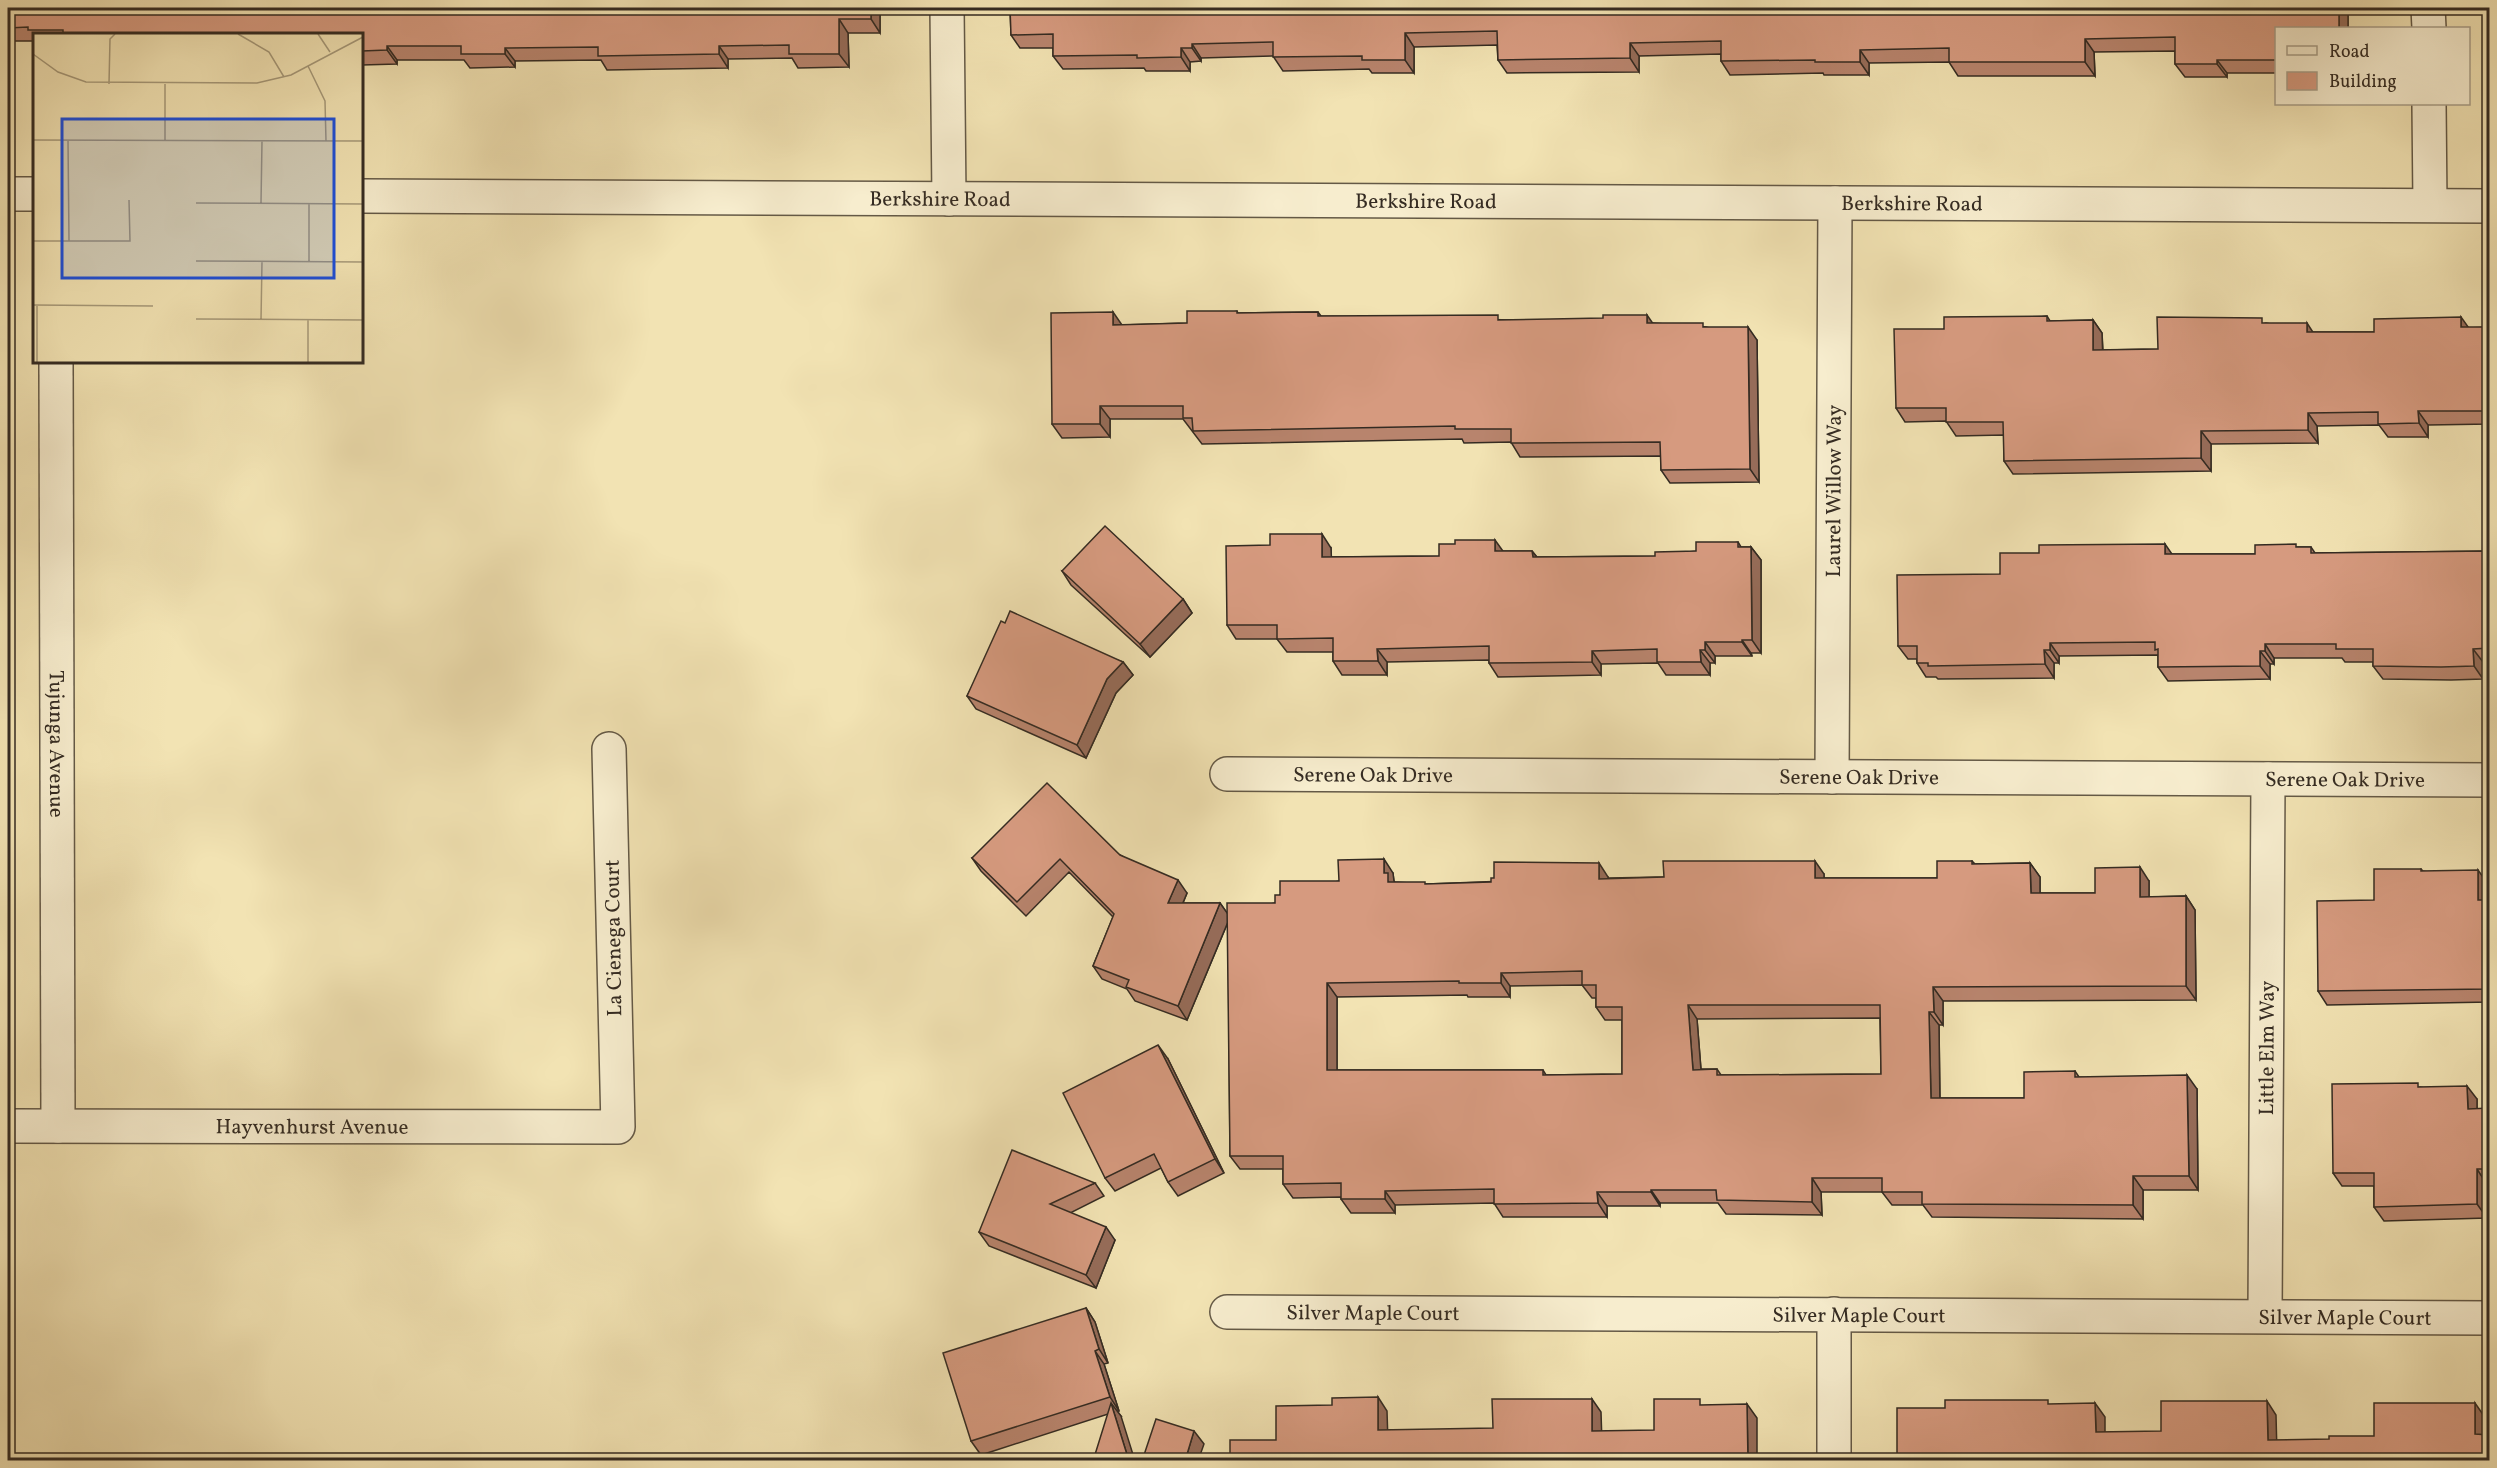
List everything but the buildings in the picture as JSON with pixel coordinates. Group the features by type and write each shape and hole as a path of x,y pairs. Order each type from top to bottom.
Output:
{"street":[{"path":"947,8 949,199"},
{"path":"2428,8 2429,27"},
{"path":"2429,105 2430,205"},
{"path":"8,194 33,194"},
{"name":"Berkshire Road","path":"363,196 2490,206"},
{"name":"Laurel Willow Way","path":"1832,777 1835,203"},
{"name":"Tujunga Avenue","path":"56,363 58,1126"},
{"name":"La Cienega Court","path":"609,749 618,1127"},
{"name":"Serene Oak Drive","path":"1227,774 2490,780"},
{"name":"Little Elm Way","path":"2265,1316 2268,779"},
{"name":"Hayvenhurst Avenue","path":"8,1126 618,1127"},
{"name":"Silver Maple Court","path":"1227,1312 2490,1318"},
{"path":"1834,1314 1834,1461"}]}
